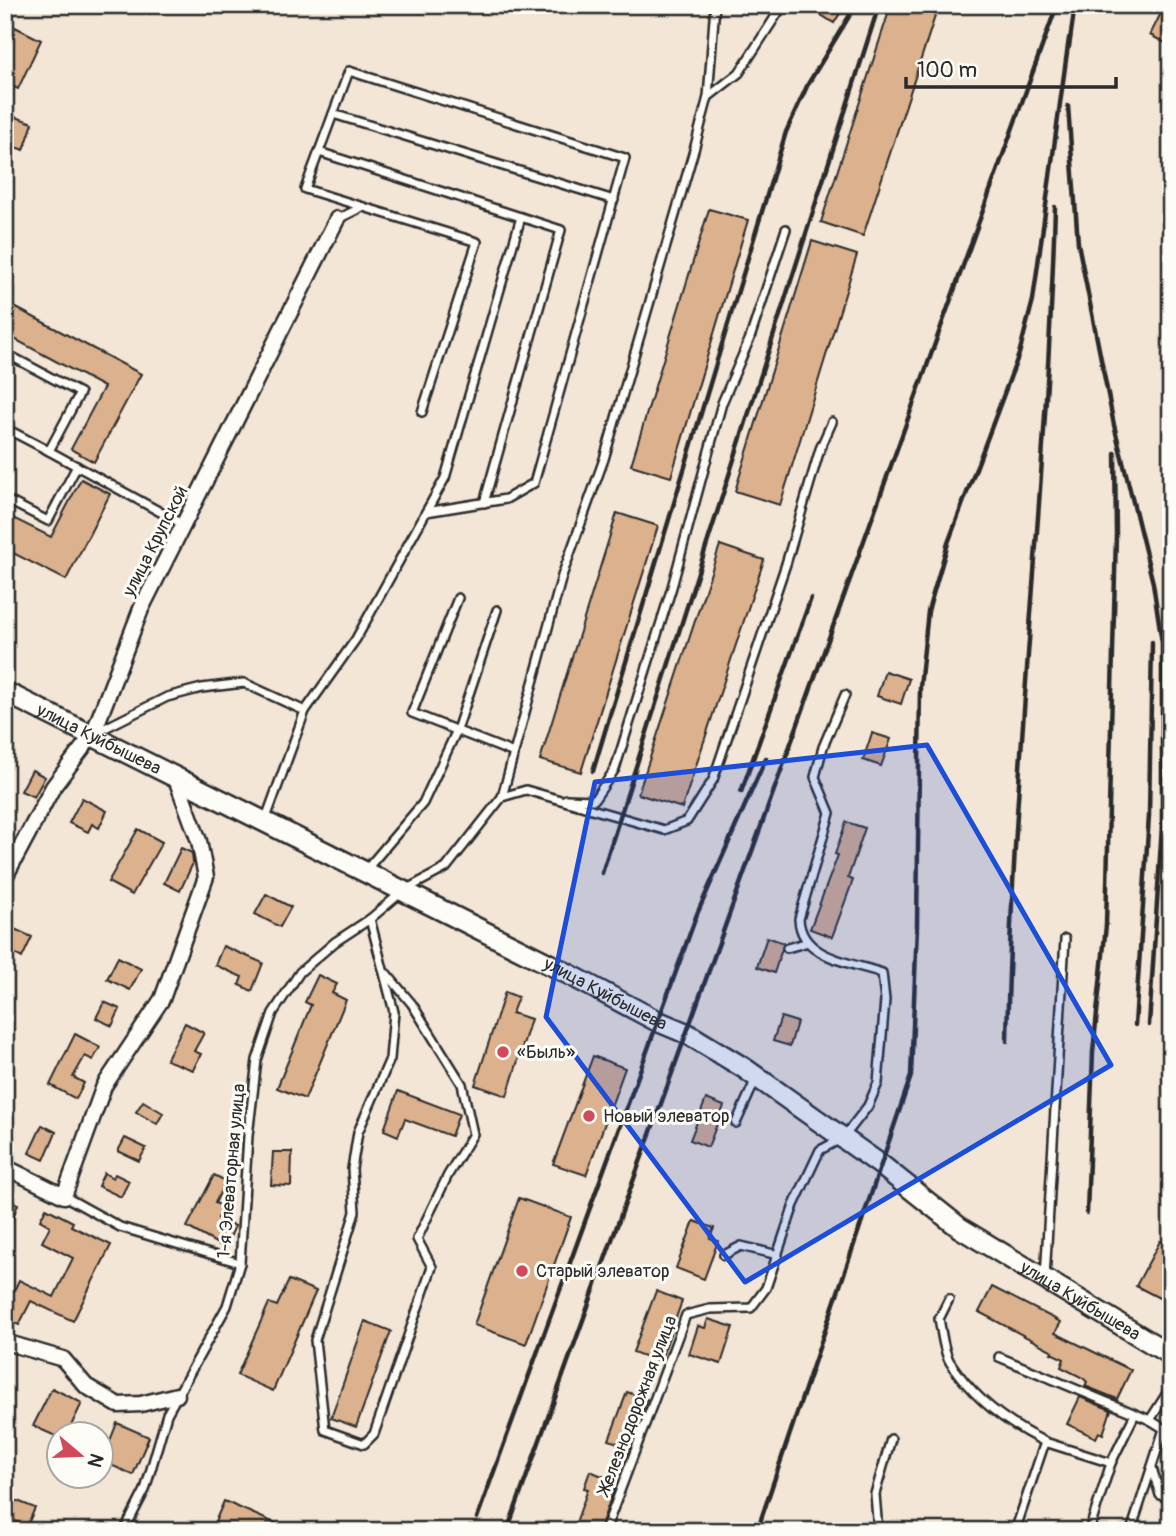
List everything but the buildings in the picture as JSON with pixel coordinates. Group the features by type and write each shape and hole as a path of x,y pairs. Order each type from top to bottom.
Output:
{"street":[{"name":"улица Крупской","path":"5,877 53,787 93,734 141,609 337,219"},
{"name":"улица Куйбышева","path":"5,692 93,734 657,1021 688,1034 843,1138 960,1228 1171,1355"},
{"path":"5,1167 64,1195 104,1086 162,999 206,877 199,841 174,776"},
{"path":"5,1342 63,1359 86,1386 118,1405 141,1404 177,1395"}],"lane":[{"path":"502,797 562,576 604,459 708,97 715,5"},
{"path":"708,97 739,73 783,5"},
{"path":"422,412 477,242 305,189 349,71 625,158 534,484 506,499 426,512"},
{"path":"333,114 614,200"},
{"path":"319,152 561,230 484,503"},
{"path":"337,219 362,207"},
{"path":"265,821 305,711 356,639 445,478 521,217"},
{"path":"554,798 594,800 615,769 672,587 722,404 750,338 786,229"},
{"path":"5,353 80,393 49,451"},
{"path":"502,797 526,790 664,830 687,821 713,780 786,564 820,449 832,422"},
{"path":"5,428 184,525"},
{"path":"5,499 48,521 77,466"},
{"path":"458,598 412,713 514,753"},
{"path":"365,872 423,803 457,730 497,610"},
{"path":"93,734 167,697 202,688 244,683 305,711"},
{"path":"787,948 805,943 800,933 799,919 830,813 816,777 822,747 845,695"},
{"name":"1-я Элеваторная улица","path":"124,1531 145,1490 167,1414 227,1306 240,1263 248,1136 257,1060 273,1013 300,972 335,942 370,919 403,891 446,868 502,797"},
{"path":"370,919 387,974 394,1012 390,1059 358,1132 352,1169 355,1212 315,1340 325,1430 364,1444 374,1434 432,1267 417,1239 448,1175 472,1134 462,1084 412,1004 387,974"},
{"path":"1045,1280 1065,939"},
{"name":"Железнодорожная улица","path":"604,1531 686,1315 710,1309 751,1308 766,1288 794,1205 820,1150 843,1138 868,1107 878,1083 885,1000 882,973 817,951 805,943"},
{"path":"736,1124 757,1078"},
{"path":"64,1195 120,1227 240,1263"},
{"path":"724,1255 741,1246 778,1255"},
{"path":"949,1299 939,1320 949,1360 985,1402 1012,1426 1045,1442 1111,1463"},
{"path":"999,1357 1150,1420 1167,1431 1131,1531"},
{"path":"1150,1420 1171,1387"},
{"path":"1089,1531 1111,1463 1135,1414"},
{"path":"878,1531 875,1494 891,1439"},
{"path":"1015,1531 1045,1442"},
{"path":"1152,1467 1160,1494 1171,1499"}],"highlighted area":[{"path":"927,745 1111,1065 745,1282 546,1017 595,782"}],"railway":[{"path":"593,771 786,132 808,84 856,5"},
{"path":"602,873 879,5"},
{"path":"507,1531 1057,5"},
{"path":"1069,47 1075,5"},
{"path":"757,1531 911,1076 917,926 920,687 928,611 948,543 1019,354 1033,300 1069,38"},
{"path":"1068,106 1078,243 1114,425 1153,583 1162,643 1162,826 1149,1025"},
{"path":"1007,1041 1010,936 1045,415 1055,207"},
{"path":"1087,1213 1093,1052 1106,925 1116,534 1115,453"},
{"path":"741,792 811,598"},
{"path":"1135,1025 1149,816 1152,642"},
{"path":"477,1518 697,914 766,758"}],"place":[{"name":"«Быль»","path":"503,1052"},
{"name":"Новый элеватор","path":"589,1116"},
{"name":"Старый элеватор","path":"522,1271"}]}
